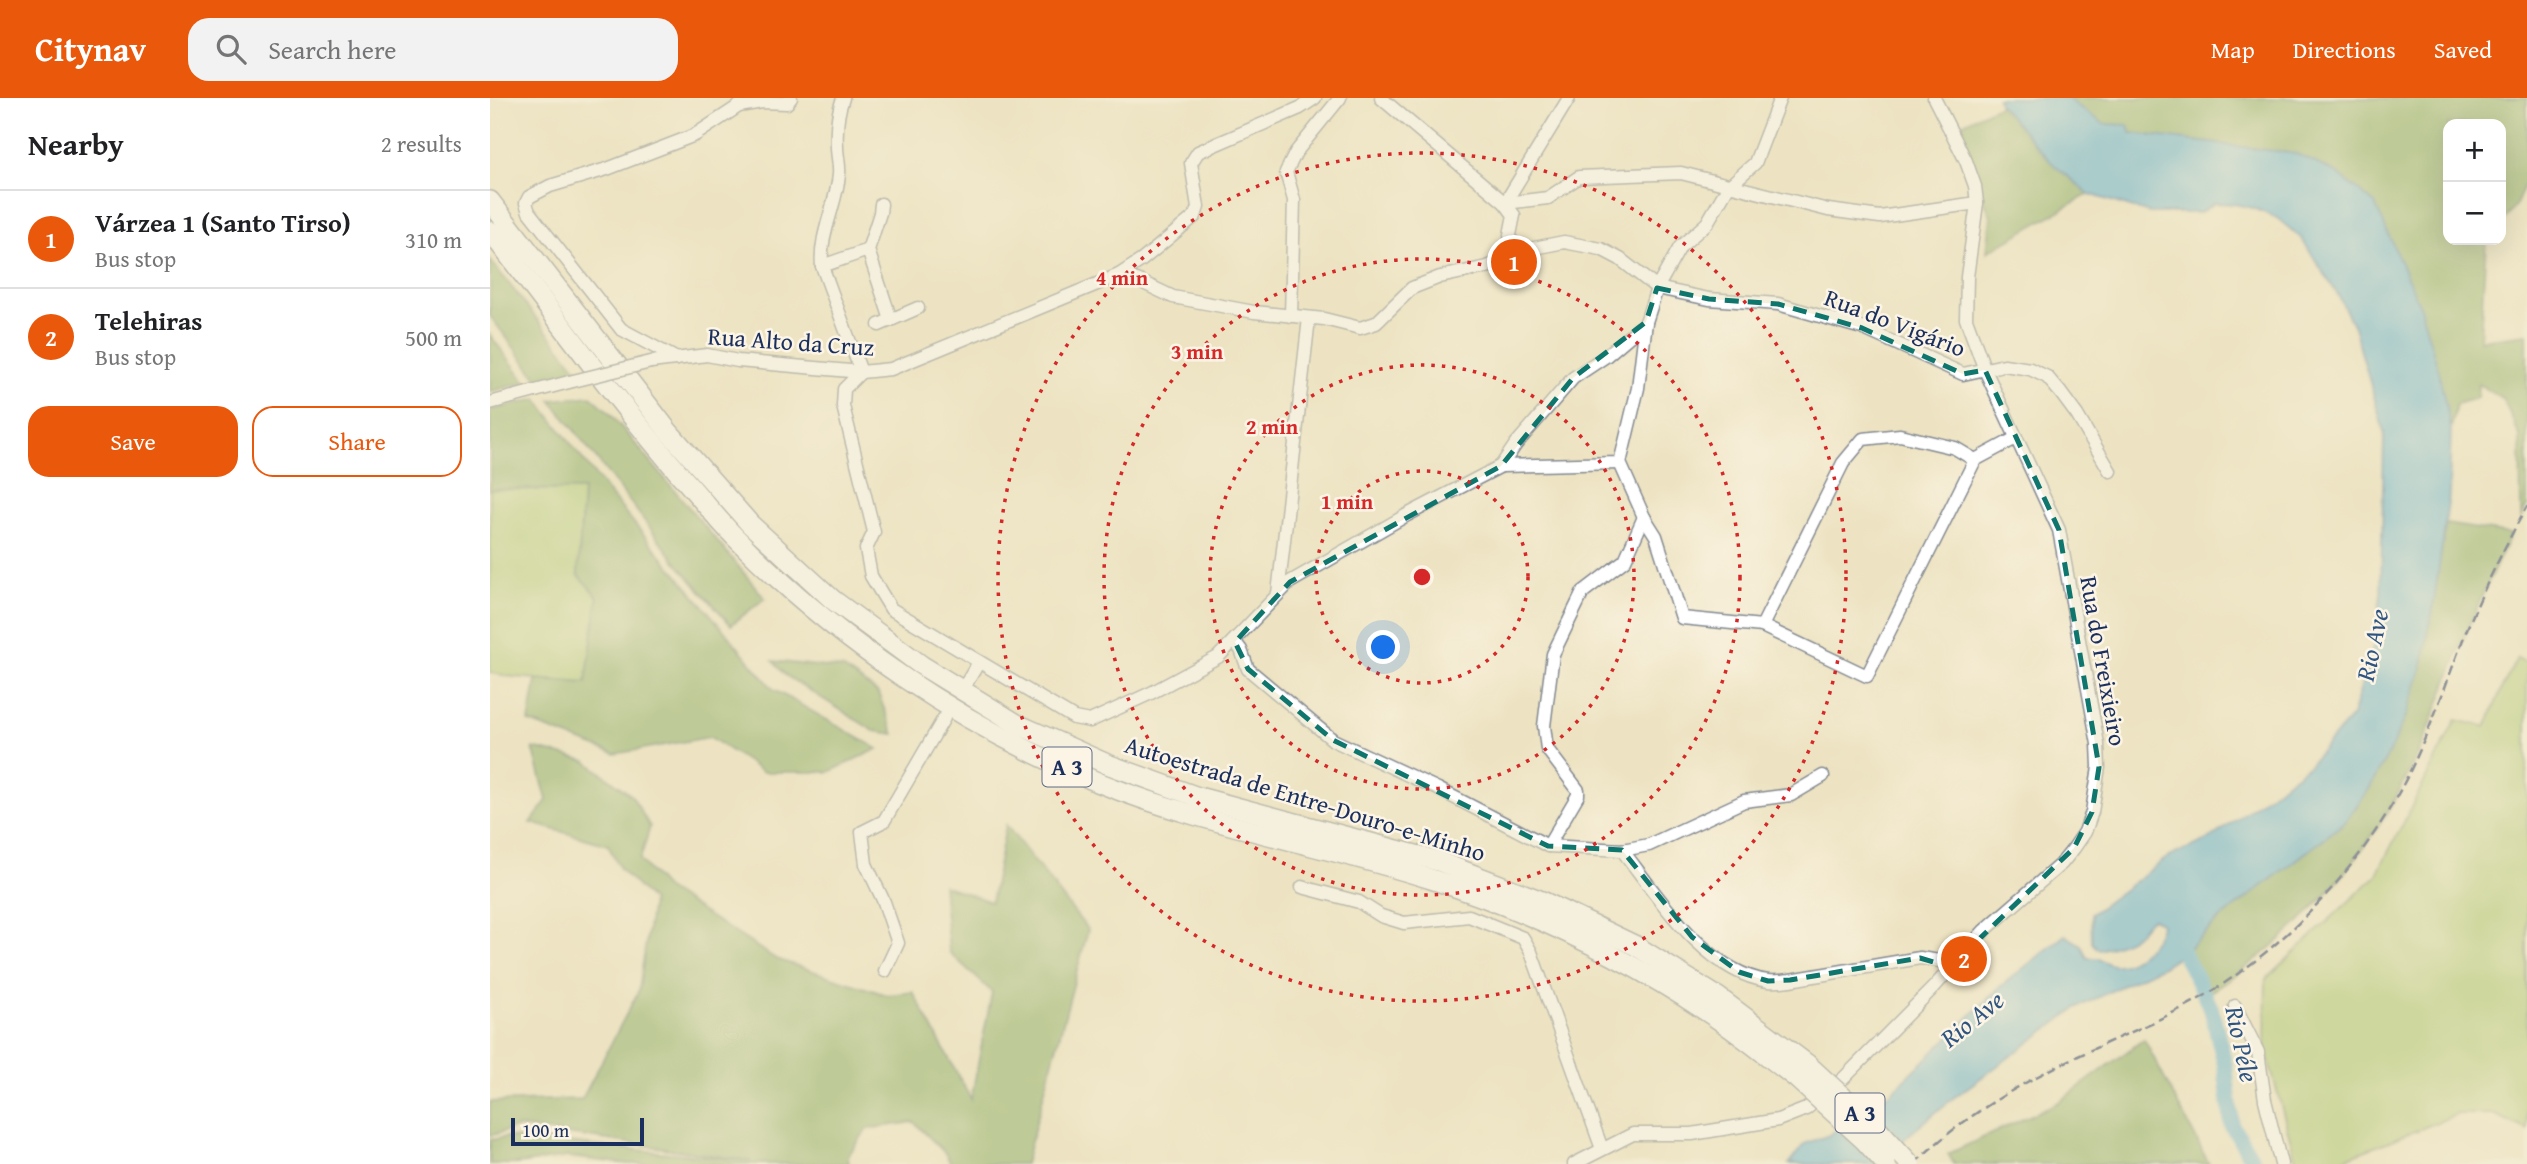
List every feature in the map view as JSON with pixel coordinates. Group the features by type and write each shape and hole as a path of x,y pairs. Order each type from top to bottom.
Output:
{"highway":[{"name":"Autoestrada de Entre-Douro-e-Minho","path":"490,201 668,431 750,524 833,600 921,666 1017,724 1107,764 1198,797 1438,862 1542,901 1636,946 1718,997 1802,1071 1878,1129 1910,1164"},
{"name":"Autoestrada de Entre-Douro-e-Minho","path":"490,231 653,443 735,538 821,616 909,682 1007,740 1101,783 1192,815 1432,879 1535,918 1638,969 1802,1071 1886,1164"}],"street":[{"path":"677,359 621,329 529,212 529,197 550,186 607,169 695,135 741,102 787,103 790,98"},
{"path":"843,98 838,111 837,147 840,171 835,199 820,247 822,266 861,372 844,389 843,406 874,532 866,549 871,576 891,609 1074,718 1090,721 1151,693 1218,657 1290,582 1501,466 1620,463"},
{"name":"Rua Alto da Cruz","path":"490,404 651,362 707,355 738,361 861,372 891,369 1119,275 1142,260 1195,216 1198,207 1191,163 1198,152 1300,108 1315,98"},
{"path":"1291,316 1294,200 1286,172 1296,152 1340,98"},
{"path":"1381,98 1505,203 1514,215 1510,235 1512,256"},
{"path":"1505,203 1569,98"},
{"path":"1780,98 1755,163 1728,187 1707,223 1680,247 1657,288 1646,322 1638,387 1620,463 1644,517 1656,536 1682,618 1762,626 1867,676 1975,460 2016,438"},
{"name":"Rua do Freixieiro","path":"1574,1164 1633,1135 1692,1134 1778,1120 1806,1109 1844,1078 1934,987 1984,931 2062,863 2085,832 2097,789 2098,744 2059,530 1985,370 1966,319 1967,277 1978,203 1966,162 1934,98"},
{"path":"1505,203 1548,198 1578,177 1681,173 1728,187 1828,210 1880,217 1978,203"},
{"path":"881,204 868,250 885,322 918,308"},
{"path":"1119,275 1145,283 1173,298 1360,328 1376,323 1412,288 1487,267 1534,248 1564,242 1601,249 1620,259 1657,288"},
{"path":"822,266 868,250"},
{"name":"Rua do Vigário","path":"1657,288 1709,299 1778,304 1862,328 1963,374 2004,365 2030,369 2047,377 2077,415 2110,471"},
{"path":"1278,594 1309,318"},
{"path":"1501,466 1516,444 1573,377 1606,356 1646,322"},
{"path":"1762,626 1843,463 1863,439 1900,435 1955,448 1975,460"},
{"path":"1548,846 1578,794 1578,790 1547,750 1544,726 1553,654 1583,592 1625,560 1644,517"},
{"path":"1235,642 1248,669 1333,740 1438,789 1548,846 1622,850 1649,845 1744,801 1791,795 1823,776"},
{"path":"967,682 979,662"},
{"path":"885,971 898,943 884,902 866,864 862,832 884,821 944,718"},
{"path":"1622,850 1692,937 1718,960 1739,972 1768,982 1920,958 1939,961 1950,967"},
{"path":"1302,887 1359,902 1381,916 1404,923 1469,916 1523,938 1531,952 1602,1149"},
{"path":"2235,1006 2258,1052 2265,1100 2281,1164"}],"highlighted area":[{"path":"1657,288 1709,299 1778,304 1862,328 1963,374 1985,370 2059,530 2099,767 2092,812 2074,848 1950,967 1920,958 1790,980 1768,981 1739,972 1692,937 1622,850 1548,846 1333,740 1248,669 1235,642 1290,582 1501,466 1573,378 1646,322"}],"green space":[{"path":"2066,98 2527,98 2527,178 2516,205 2506,218 2506,119 2443,119 2443,245 2486,245 2480,340 2527,334 2527,506 2521,517 2520,436 2503,399 2478,384 2477,398 2456,404 2451,429 2418,304 2375,204 2338,174 2297,154 2131,133 2128,125 2104,124"},
{"path":"2000,105 2052,163 2089,194 1987,252 1991,216 1953,128"},
{"path":"490,260 580,373 541,383 490,316"},
{"path":"490,335 526,382 490,392"},
{"path":"591,396 607,410 765,598 731,625 681,568 551,400"},
{"path":"537,399 607,491 773,689 878,749 829,772 763,772 710,737 615,754 529,722 536,680 586,683 598,597 578,575 583,490 490,489 490,410"},
{"path":"490,489 583,490 578,574 598,597 586,683 490,673"},
{"path":"2446,524 2511,534 2472,619 2411,769 2371,836 2323,898 2266,952 2202,997 2184,952 2221,918 2345,822 2369,789 2406,716 2421,671"},
{"path":"2517,658 2527,663 2527,1130 2493,1114 2458,1114 2331,1164 2297,1164 2265,1047 2266,979 2376,876 2456,720 2486,727"},
{"path":"773,661 844,669 878,693 894,734 874,731 785,675"},
{"path":"533,748 586,761 632,796 650,827 640,860 665,888 776,959 887,995 913,992 971,1099 992,992 949,952 943,885 991,902 1006,825 1088,930 1025,1164 951,1164 945,1153 914,1122 867,1129 848,1156 849,1164 628,1164 568,1157 518,1164 490,1164 490,1140 506,1137 751,1161 519,1127 490,1136 490,1102 582,1099 639,990 652,901 620,869 608,845 531,823 547,800"},
{"path":"2144,1039 2209,1164 1954,1164 1948,1154 2059,1102"}],"water":[{"name":"Rio Ave","path":"1997,98 2066,98 2104,124 2128,125 2131,133 2297,154 2338,174 2375,204 2419,304 2437,365 2451,429 2449,496 2421,671 2406,716 2389,753 2369,789 2345,822 2221,918 2184,952 2163,966 2078,1007 1952,1099 1878,1164 1789,1164 1804,1144 1829,1135 1892,1092 2001,986 2065,935 2081,945 2087,958 2113,965 2128,962 2143,952 2155,938 2161,924 2152,918 2128,940 2099,950 2092,943 2091,914 2168,857 2210,839 2309,765 2352,716 2375,641 2381,593 2384,432 2354,327 2338,295 2301,238 2277,218 2234,204 2214,203 2200,213 2149,213 2089,194 2052,163 2000,105"}],"waterway":[{"name":"Rio Péle","path":"2174,935 2211,1008 2225,1065 2232,1126 2255,1164"}],"railway":[{"path":"1914,1164 1970,1117 2011,1091 2076,1057 2181,1009 2214,990 2274,945 2328,892 2353,863 2395,800 2435,714 2476,609 2527,506"}],"place":[{"name":"Várzea 1 (Santo Tirso)","path":"1514,262"},
{"name":"Telehiras","path":"1964,959"}]}
